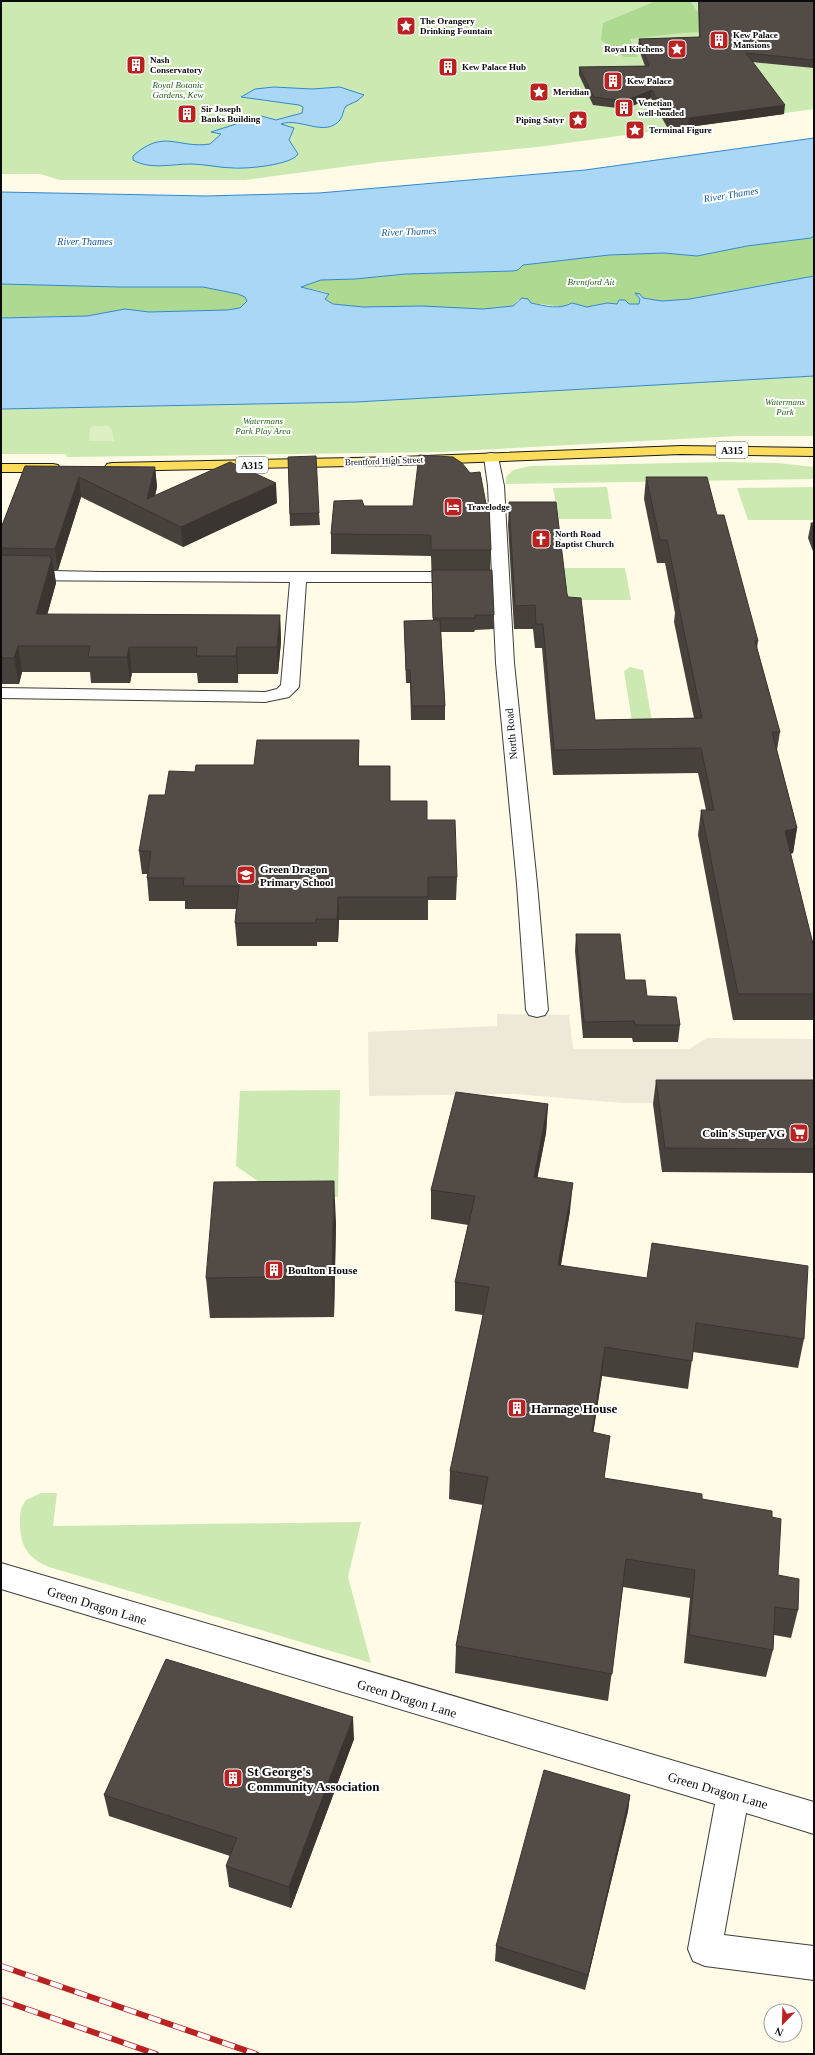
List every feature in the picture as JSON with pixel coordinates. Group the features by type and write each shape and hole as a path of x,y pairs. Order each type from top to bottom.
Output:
{"main road":[{"name":"Brentford High Street","path":"97,468 319,463 681,450 814,452"},
{"path":"1,468 65,468"}],"street":[{"name":"North Road","path":"491,457 496,486 488,577 504,663 527,884 537,1010"},
{"path":"1,575 102,578 488,577"},
{"path":"1,693 265,697 283,693 290,687 298,577"},
{"name":"Green Dragon Lane","path":"1,1576 814,1818"},
{"path":"733,1794 705,1949 814,1963"}],"green space":[{"name":"Royal Botanic Gardens, Kew","path":"1,1 814,1 814,109 538,147 380,162 245,180 60,180 40,174 1,174"},
{"path":"656,1 690,1 699,14 704,32 630,39 637,57 624,57 601,40 603,23"},
{"name":"Brentford Ait","path":"814,236 814,276 690,299 662,301 643,298 640,294 636,294 640,299 639,304 629,304 625,300 619,300 617,304 607,303 587,307 572,303 563,307 531,303 528,299 518,300 513,306 483,309 363,307 333,304 325,299 328,294 325,292 301,287 321,280 355,279 406,274 513,271 518,270 523,265 609,255 664,253 697,256 747,246 790,241"},
{"path":"1,284 119,287 203,287 238,294 245,297 247,301 240,308 227,310 149,312 125,309 87,316 1,318"},
{"name":"Watermans Park","path":"814,376 814,436 736,436 441,452 67,457 66,454 1,454 1,409 356,402"},
{"path":"93,426 108,426 112,430 114,441 89,441 90,428"},
{"path":"725,462 778,463 814,467 814,479 506,484 506,477 513,470 530,466"},
{"path":"607,487 612,519 559,519 553,488"},
{"path":"814,487 814,520 748,520 737,488"},
{"path":"563,568 625,568 631,600 568,600"},
{"path":"630,667 643,670 652,721 632,721 624,671"},
{"path":"340,1090 338,1197 281,1197 236,1166 240,1091"},
{"path":"41,1493 57,1493 53,1526 361,1522 348,1577 371,1663 49,1567 36,1560 31,1555 24,1545 20,1531 21,1511 26,1500"}],"shaded area":[{"path":"497,1014 569,1015 573,1049 689,1049 707,1038 814,1039 814,1114 811,1104 622,1103 515,1094 369,1096 368,1032 497,1026"}],"water":[{"path":"274,87 312,89 340,87 364,95 357,101 346,106 342,117 334,125 320,127 296,123 281,124 294,128 289,140 298,154 294,158 278,164 248,168 191,164 154,166 133,160 133,156 154,143 171,141 199,145 210,144 221,134 211,132 261,116 276,120 302,113 303,107 299,105 241,97 255,89"},
{"name":"River Thames","path":"814,138 814,236 811,238 747,246 697,256 664,253 609,255 523,265 518,270 513,271 406,274 355,279 321,280 301,287 329,294 325,299 333,304 363,307 422,306 483,309 513,306 522,298 528,299 531,303 547,306 557,307 572,303 587,307 607,303 617,304 619,300 625,300 629,304 639,304 640,299 635,293 640,294 643,298 662,301 690,299 814,276 814,376 356,402 1,409 1,318 87,316 125,309 149,312 227,310 240,308 247,301 245,297 238,294 203,287 119,287 1,284 1,192 206,196 319,193 585,170"}],"building":[{"path":"699,1 814,1 814,60 746,53 785,105 689,118 668,119 652,90 625,101 594,97 579,67 649,66 639,39 700,37"},
{"path":"419,455 453,457 462,463 470,473 480,472 486,504 489,504 491,550 431,550 431,535 331,534 334,501 362,500 364,506 413,506"},
{"path":"316,456 319,513 290,514 288,457"},
{"path":"230,462 276,483 181,527 79,477 55,549 1,548 1,528 25,466 155,467 147,499"},
{"path":"646,477 707,477 717,515 724,515 758,641 755,641 780,732 772,732 797,828 785,831 814,948 814,994 738,994 701,810 714,810 701,748 554,750 543,624 536,624 535,605 515,606 509,502 556,502 567,594 568,597 581,598 595,720 702,718 677,598 679,598 667,540 660,540"},
{"path":"811,523 814,523 814,533"},
{"path":"1,555 51,556 50,558 52,558 36,614 280,615 277,647 237,647 236,656 196,656 197,647 129,647 127,657 88,657 90,646 18,646 14,658 1,658"},
{"path":"432,570 492,570 494,615 475,615 475,618 433,618"},
{"path":"440,620 445,706 412,706 410,670 406,670 404,621"},
{"path":"257,740 359,740 358,766 390,766 390,801 427,801 427,820 455,820 457,877 428,877 428,897 338,897 337,919 316,919 316,923 235,923 239,886 183,886 184,878 147,878 151,851 139,851 149,795 165,795 169,771 195,772 196,765 254,765"},
{"path":"576,934 620,934 625,980 645,980 647,996 676,997 680,1025 635,1025 634,1021 584,1022"},
{"path":"656,1080 814,1080 814,1149 665,1148"},
{"name":"Harnage House","path":"456,1092 548,1104 534,1177 573,1183 558,1265 647,1278 652,1243 808,1266 804,1339 696,1323 692,1361 605,1347 592,1432 610,1436 604,1478 702,1494 702,1499 772,1511 772,1517 781,1519 778,1575 799,1579 798,1610 775,1607 773,1650 689,1635 695,1570 626,1559 612,1674 456,1646 488,1477 450,1471 489,1287 455,1282 475,1196 431,1190"},
{"path":"334,1181 332,1276 206,1278 214,1182"},
{"name":"St George's Community Association","path":"166,1659 353,1717 289,1887 226,1866 237,1838 104,1795"},
{"path":"544,1770 630,1795 588,1975 496,1946"}],"railway":[{"path":"1,1966 256,2054"},
{"path":"1,2000 156,2054"}],"place":[{"name":"The Orangery Drinking Fountain","path":"406,26"},
{"name":"Kew Palace Mansions","path":"719,40"},
{"name":"Royal Kitchens","path":"677,49"},
{"name":"Nash Conservatory","path":"136,65"},
{"name":"Kew Palace Hub","path":"448,67"},
{"name":"Kew Palace","path":"613,81"},
{"name":"Meridian","path":"539,92"},
{"name":"Venetian well-headed","path":"624,108"},
{"name":"Sir Joseph Banks Building","path":"187,114"},
{"name":"Piping Satyr","path":"578,120"},
{"name":"Terminal Figure","path":"635,130"},
{"name":"Travelodge","path":"453,507"},
{"name":"North Road Baptist Church","path":"541,539"},
{"name":"Green Dragon Primary School","path":"246,875"},
{"name":"Colin's Super VG","path":"799,1133"},
{"name":"Boulton House","path":"274,1270"},
{"name":"Harnage House","path":"517,1408"},
{"name":"St George's Community Association","path":"233,1778"}],"park label":[{"name":"Watermans Park Play Area","path":"263,426"}]}
